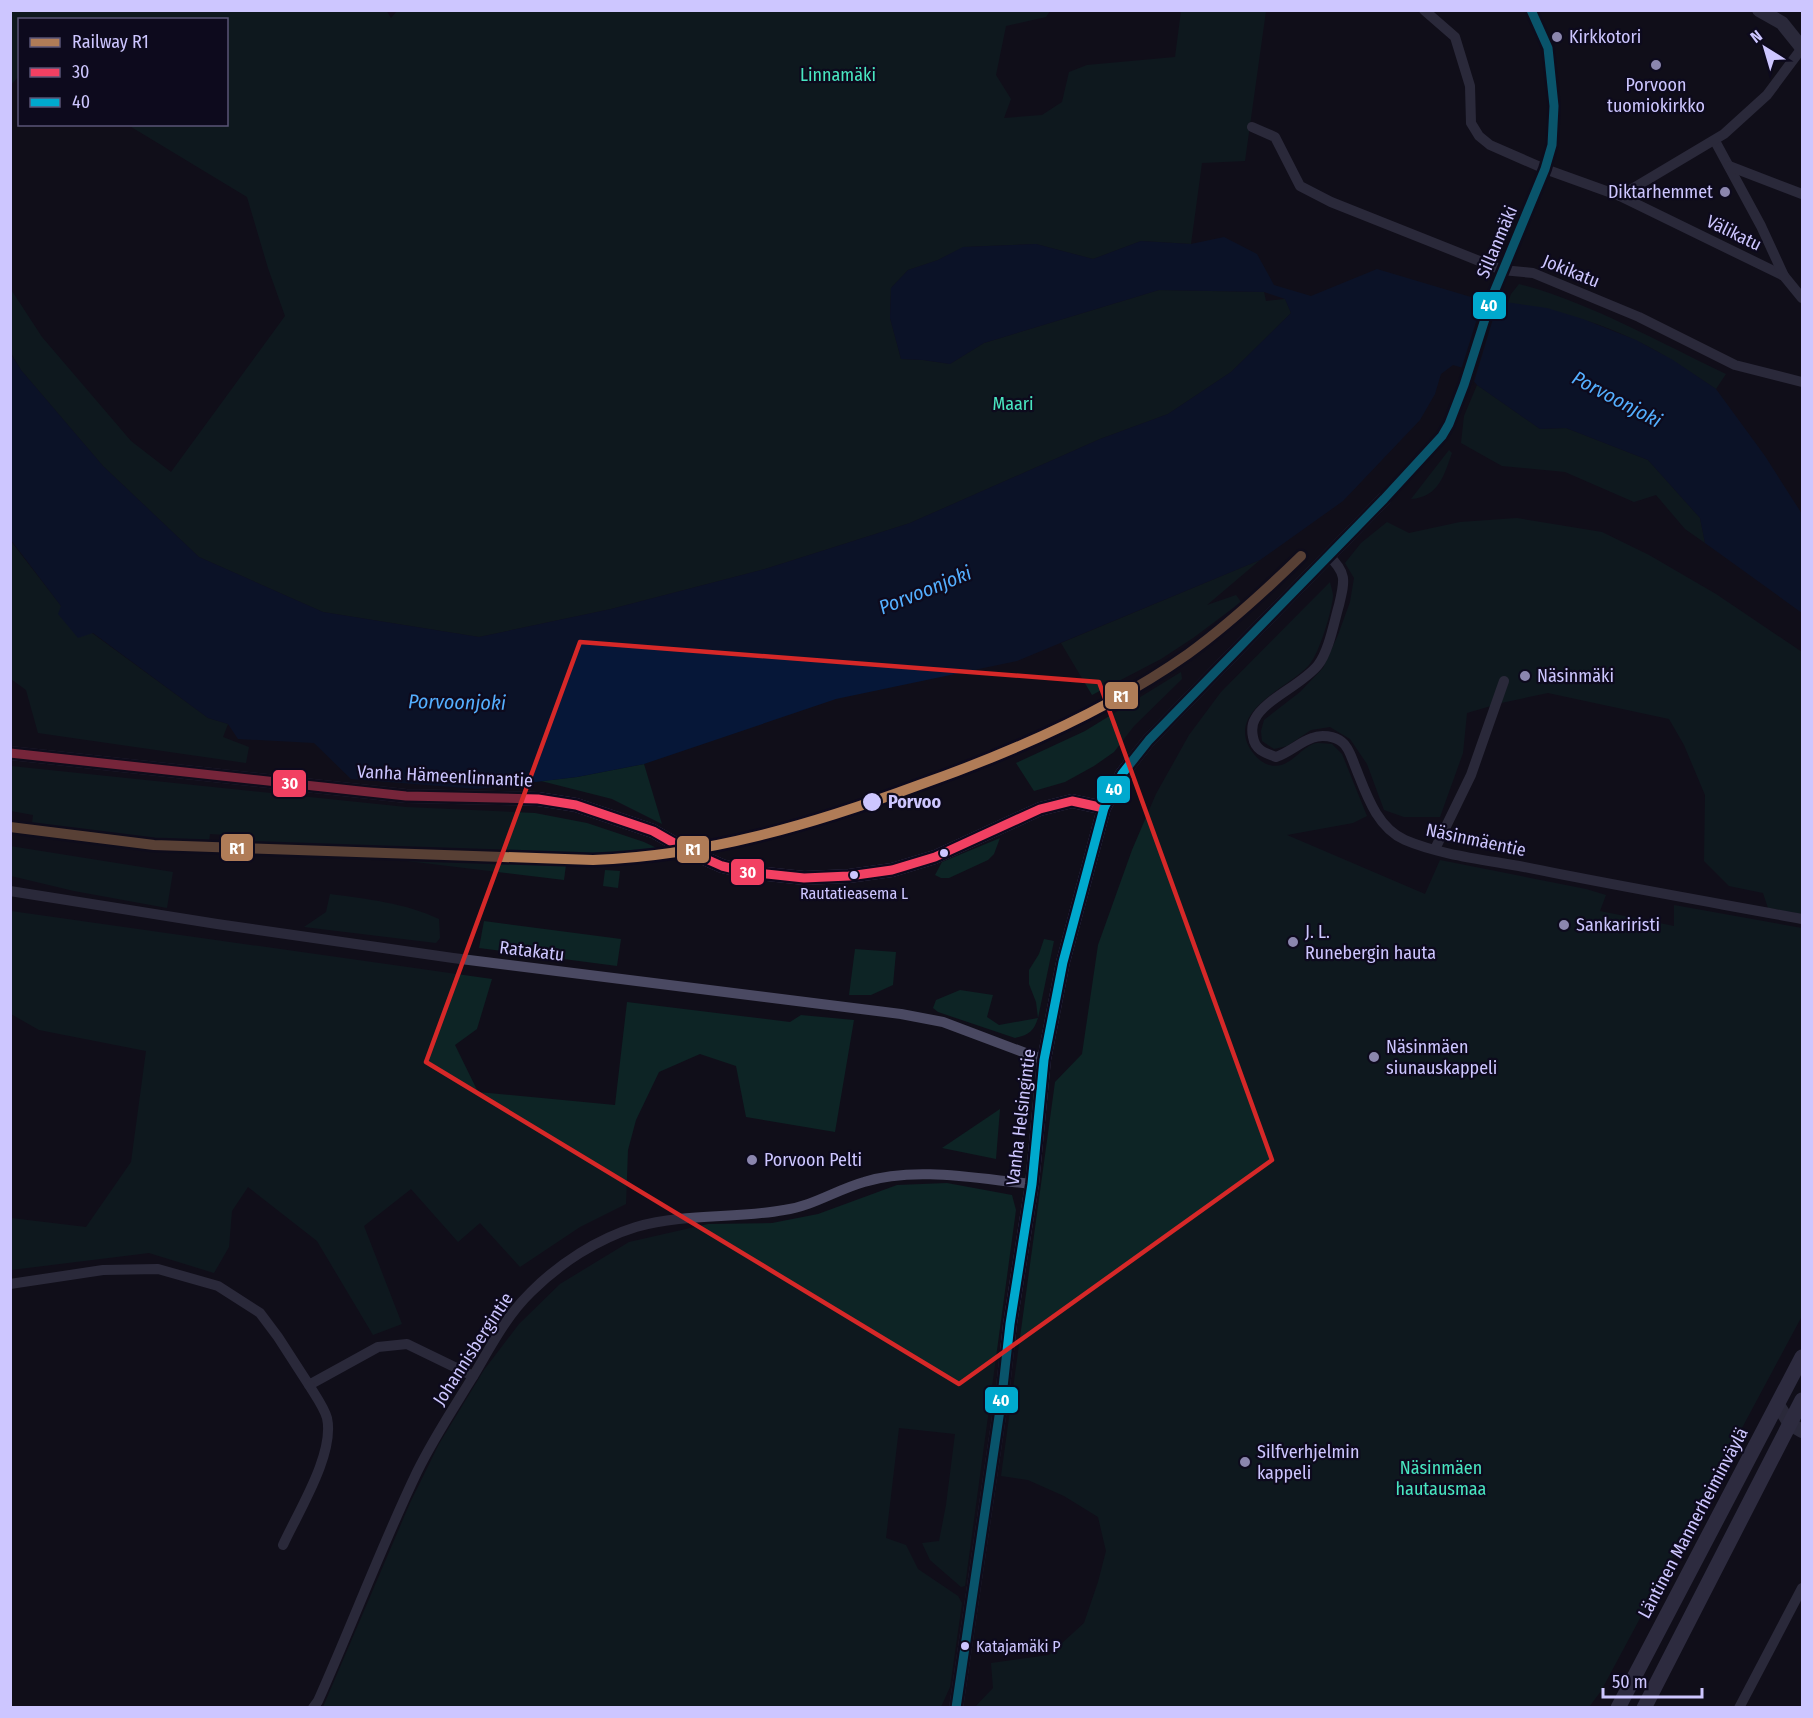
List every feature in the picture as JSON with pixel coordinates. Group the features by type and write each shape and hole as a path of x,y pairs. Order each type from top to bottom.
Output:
{"main road":[{"name":"Läntinen Mannerheiminväylä","path":"1618,1707 1803,1357"},
{"path":"1644,1707 1796,1427 1802,1405"}],"street":[{"name":"Välikatu","path":"1424,10 1455,38 1470,86 1471,123 1479,136 1490,145 1545,169 1620,196 1785,276 1803,298"},
{"name":"Sillanmäki","path":"1384,499 1442,436 1455,410 1502,270 1545,169 1552,145 1554,106 1548,48 1531,10"},
{"path":"1620,196 1715,141 1767,95 1803,48 1782,23 1759,10"},
{"name":"Jokikatu","path":"1252,127 1275,137 1300,186 1331,202 1502,270 1533,273 1639,317 1735,365 1803,382"},
{"path":"1715,141 1785,276"},
{"path":"1729,166 1803,194"},
{"name":"Vanha Helsingintie","path":"956,1707 1032,1184 1044,1060 1063,962 1104,808 1122,774 1149,740 1384,499"},
{"name":"Näsinmäentie","path":"1328,555 1343,573 1344,586 1332,632 1319,664 1304,680 1267,706 1254,720 1252,732 1254,743 1261,751 1276,757 1313,737 1331,736 1343,743 1380,820 1392,832 1405,840 1435,849 1629,888 1803,919"},
{"path":"1435,849 1471,775 1504,681"},
{"name":"Vanha Hämeenlinnantie","path":"10,753 406,796 538,799 576,805 653,831 688,851 722,866 747,872 804,878 849,876 892,870 935,857 1040,809 1072,801 1104,808"},
{"name":"Ratakatu","path":"10,891 453,958 901,1014 943,1022 1044,1060"},
{"name":"Johannisbergintie","path":"313,1707 318,1701 347,1636 417,1472 500,1331 530,1293 568,1260 612,1236 636,1227 699,1216 783,1211 809,1205 865,1181 887,1177 934,1174 1032,1184"},
{"path":"10,1284 103,1270 158,1269 218,1286 260,1313 278,1336 309,1385 326,1416 329,1434 322,1461 283,1545"},
{"path":"309,1385 378,1347 407,1344 473,1376"},
{"path":"1778,1405 1802,1405"},
{"path":"1778,1405 1796,1427"},
{"path":"1739,1707 1803,1588"}],"highlighted area":[{"path":"580,642 1099,682 1272,1160 959,1384 426,1062"}],"green space":[{"path":"386,10 391,18 398,10 1050,11 1046,17 1006,26 996,75 1011,99 1004,118 1042,115 1062,102 1069,72 1087,65 1175,57 1181,11 1266,11 1245,161 1202,163 1191,244 1141,241 1093,259 1036,244 964,247 938,260 908,270 891,288 890,318 901,359 950,364 984,343 1159,290 1264,292 1266,301 1285,299 1291,313 1231,372 1168,414 1100,439 910,523 765,569 611,609 479,637 323,612 199,557 103,466 21,370 11,353 10,288 42,337 131,441 171,472 285,316 247,197 130,126 228,126 228,18 18,18 18,77 11,85 11,11"},
{"path":"1519,284 1598,312 1726,374 1716,389 1658,352 1606,327 1574,317 1508,303 1511,294"},
{"path":"1477,385 1540,429 1566,428 1648,460 1700,518 1705,543 1685,529 1656,495 1634,502 1565,472 1502,466 1461,443 1464,416"},
{"path":"1449,450 1452,453 1439,484 1428,494 1411,499"},
{"path":"1517,518 1602,532 1649,555 1716,594 1802,652 1802,914 1768,908 1763,893 1729,886 1704,861 1705,795 1684,745 1669,719 1548,693 1467,713 1463,753 1440,817 1404,817 1384,810 1367,764 1350,739 1330,727 1311,730 1287,746 1274,749 1262,741 1261,731 1264,720 1300,692 1323,668 1350,602 1354,578 1345,563 1361,543 1387,522 1409,533 1460,522"},
{"path":"10,540 61,606 92,633 208,718 228,724 223,737 249,747 246,763 38,733 26,690 11,679"},
{"path":"1260,560 1207,605 1236,595 1241,602 1161,659 1092,695 1061,643"},
{"name":"Näsinmäen hautausmaa","path":"1330,582 1333,596 1330,612 1313,659 1300,673 1254,710 1247,721 1245,733 1253,753 1260,760 1276,766 1282,765 1313,744 1332,744 1342,754 1367,816 1353,823 1287,835 1425,894 1440,860 1586,889 1606,895 1600,911 1674,926 1674,905 1802,928 1802,1316 1601,1691 1589,1707 975,1707 993,1688 991,1663 1049,1655 1084,1623 1106,1551 1098,1517 1064,1496 1028,1480 1001,1476 1055,1082 1082,1054 1098,945 1132,850 1156,794 1189,735 1221,692"},
{"path":"1181,672 1182,679 1134,726 1114,752 1065,782 1034,791 1016,763 1085,731"},
{"path":"644,764 662,824 612,799 541,781 577,777"},
{"path":"11,766 406,807 535,813 587,823 661,850 635,854 594,855 228,843 228,835 210,834 209,842 176,841 32,824 33,815 11,811"},
{"path":"1000,838 994,854 988,860 949,878 935,875 942,862"},
{"path":"10,846 173,872 167,908 74,891 11,876"},
{"path":"409,858 566,865 564,880 407,861"},
{"path":"605,870 620,871 618,888 603,886"},
{"path":"330,894 386,902 439,919 440,938 436,943 304,927 326,912"},
{"path":"11,911 492,979 477,1029 455,1045 478,1092 615,1105 627,1002 790,1022 801,1015 854,1020 835,1132 746,1117 736,1066 700,1054 659,1072 636,1120 628,1150 626,1204 580,1227 520,1267 480,1223 458,1242 411,1189 364,1226 402,1324 373,1335 317,1241 248,1187 232,1211 229,1247 214,1273 149,1253 11,1270 11,1218 86,1227 131,1162 146,1051 39,1030 11,1014"},
{"path":"484,921 621,939 617,966 479,948"},
{"path":"1044,939 1054,941 1038,1018 1036,1002 1029,984 1029,970 1039,954"},
{"path":"855,949 896,952 893,985 871,995 849,995"},
{"path":"960,990 993,995 987,1017 999,1025 1038,1018 1030,1032 1015,1038 938,1012 933,1008 936,1000"},
{"path":"1000,1109 996,1159 942,1148"},
{"path":"947,1183 1012,1195 1016,1210 965,1586 961,1587 930,1560 922,1543 939,1541 955,1434 899,1428 886,1538 906,1545 918,1569 958,1596 962,1603 950,1687 941,1707 323,1707 410,1503 439,1444 484,1370 519,1324 560,1284 629,1242 708,1224 772,1223 818,1214 897,1185"}],"water":[{"name":"Porvoonjoki","path":"1224,237 1257,254 1274,285 1311,296 1377,269 1471,297 1547,308 1583,319 1636,340 1673,360 1716,389 1765,456 1802,514 1802,613 1705,543 1700,518 1648,460 1566,428 1540,429 1477,385 1463,368 1453,365 1441,374 1435,394 1420,420 1343,501 1260,560 1017,661 836,699 644,764 577,777 477,789 351,779 314,743 238,739 228,724 208,718 93,633 78,638 58,614 61,606 11,540 10,353 21,370 103,466 199,557 323,612 479,637 611,609 765,569 910,523 1100,439 1168,414 1231,372 1291,313 1285,299 1264,292 1159,290 984,343 950,364 901,359 890,318 891,288 908,270 938,260 963,247 1036,244 1093,259 1141,241 1191,244"}],"pier":[{"path":"1484,296 1499,299 1473,385 1461,370"}],"rail line":[{"name":"R1","path":"10,827 154,845 593,860 677,852 718,845 840,813 989,759 1092,712 1157,675 1188,654 1246,607 1301,556"}],"transit line":[{"name":"40","path":"956,1708 1032,1184 1044,1060 1063,962 1104,808 1122,774 1149,740 1384,499 1442,436 1449,424 1492,297 1545,169 1552,145 1554,106 1548,48 1531,10"},
{"name":"30","path":"10,753 406,796 538,799 576,805 653,831 688,851 722,866 747,872 804,878 849,876 892,870 935,857 1040,809 1072,801 1104,808"}],"place":[{"name":"Kirkkotori","path":"1557,37"},
{"name":"Porvoon tuomiokirkko","path":"1656,65"},
{"name":"Diktarhemmet","path":"1725,192"},
{"name":"Näsinmäki","path":"1525,676"},
{"name":"Porvoo","path":"872,802"},
{"name":"Rautatieasema L","path":"854,875"},
{"name":"Sankariristi","path":"1564,925"},
{"name":"J. L. Runebergin hauta","path":"1293,942"},
{"name":"Näsinmäen siunauskappeli","path":"1374,1057"},
{"name":"Porvoon Pelti","path":"752,1160"},
{"name":"Silfverhjelmin kappeli","path":"1245,1462"},
{"name":"Katajamäki P","path":"965,1646"}],"park label":[{"name":"Linnamäki","path":"838,75"},
{"name":"Maari","path":"1013,404"}]}
